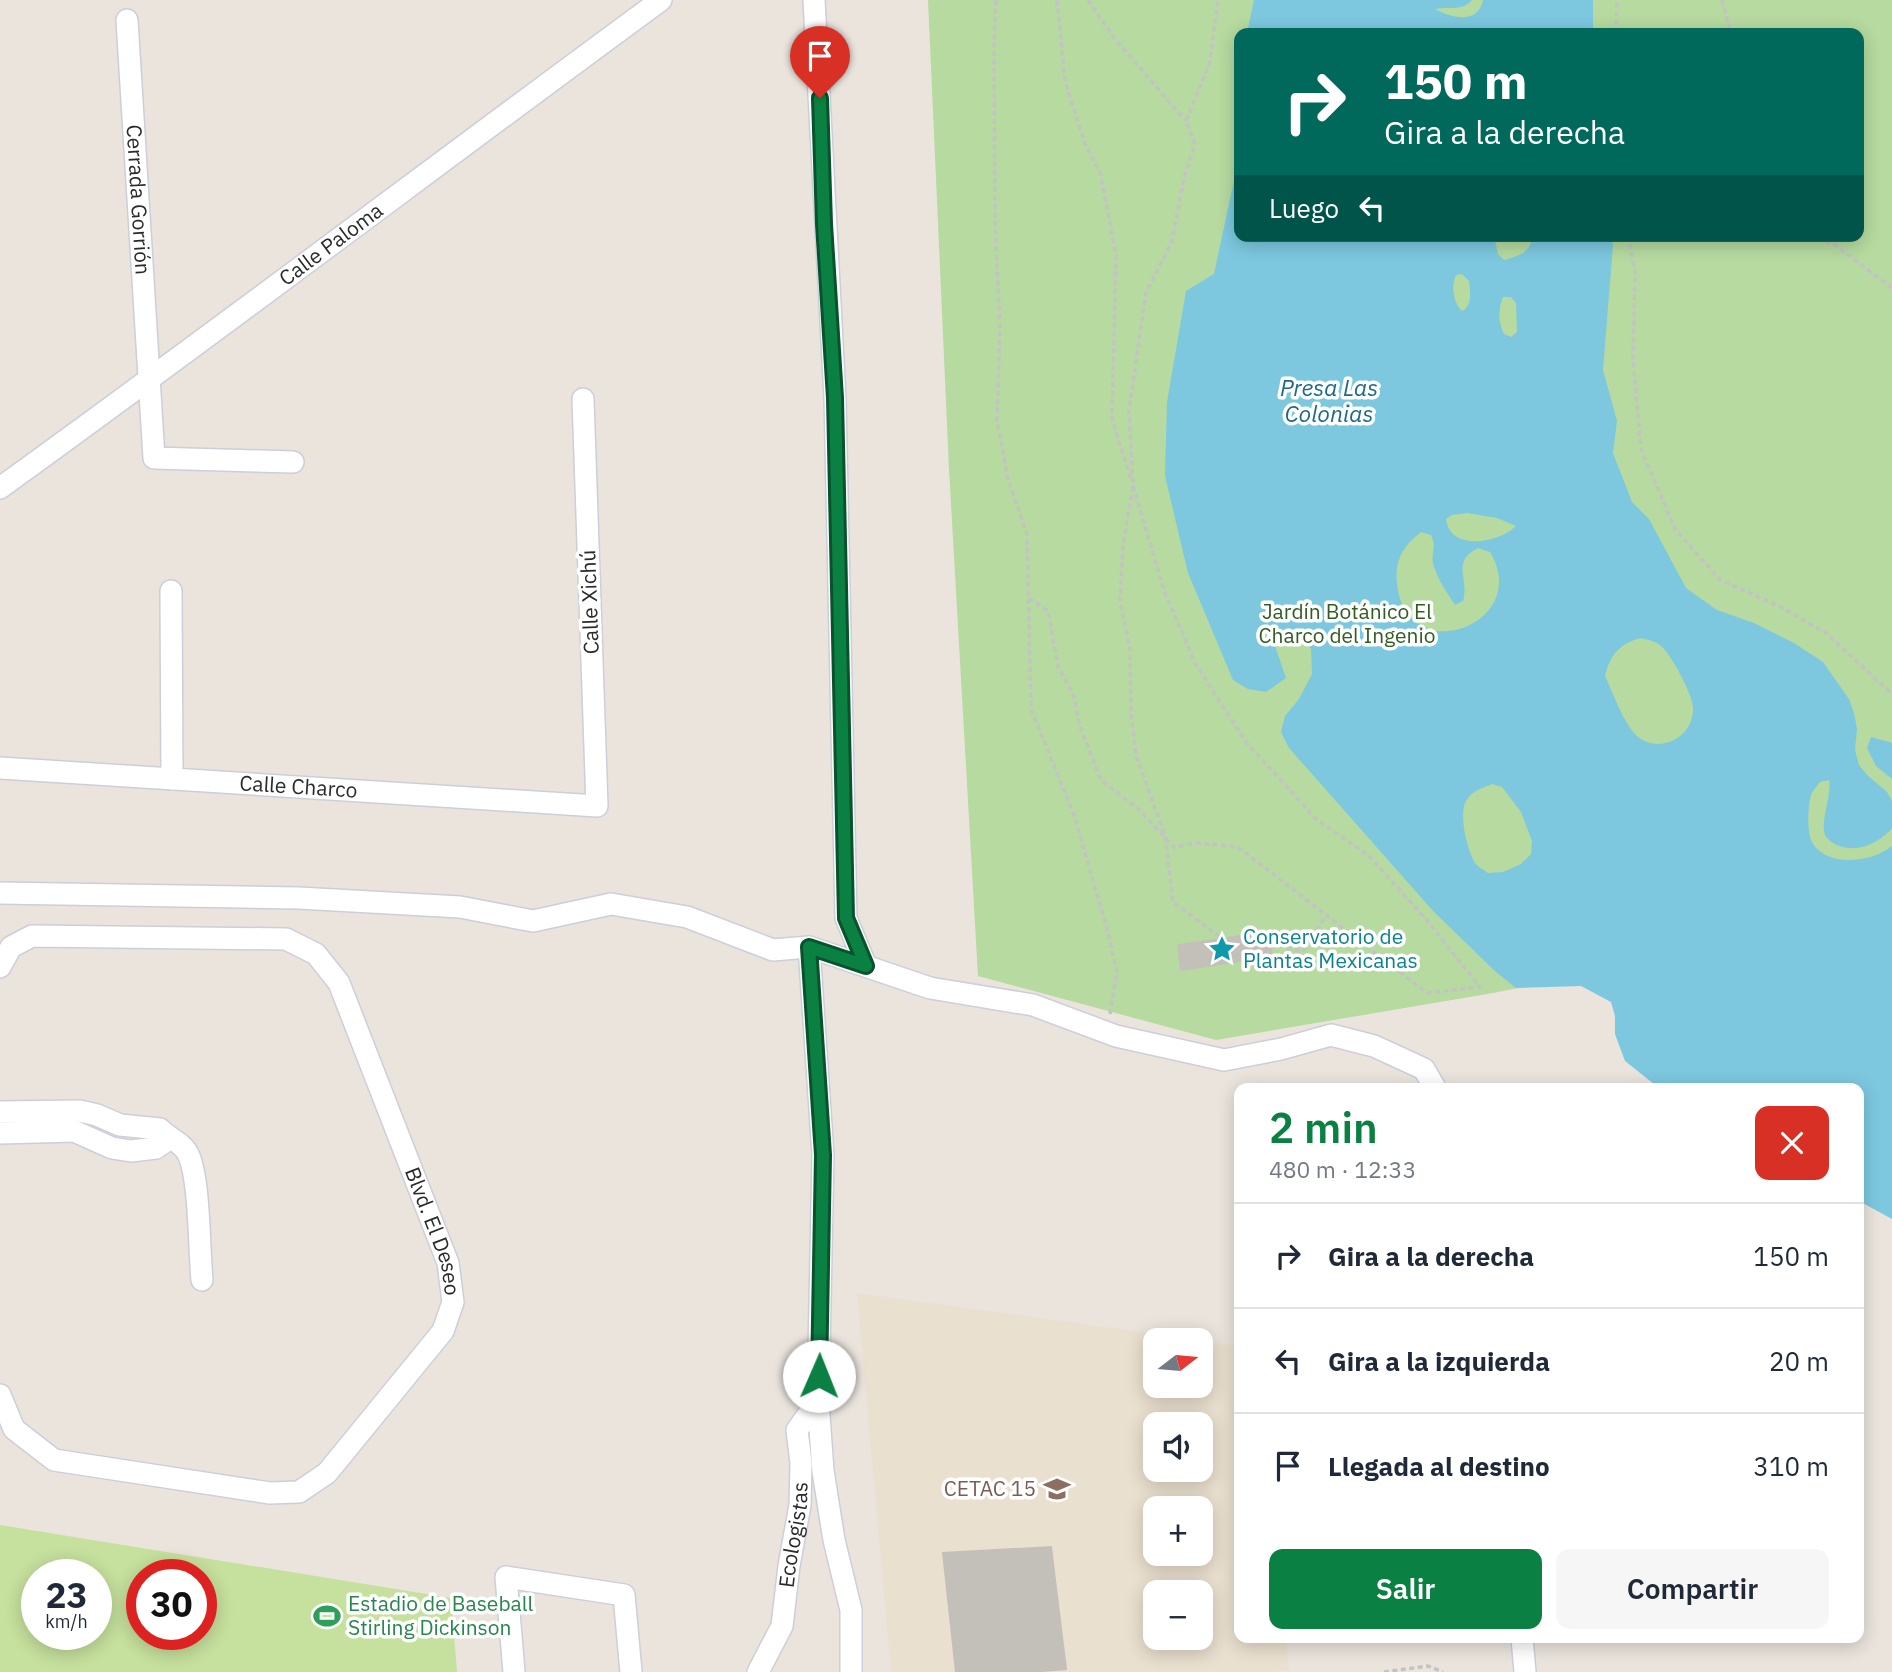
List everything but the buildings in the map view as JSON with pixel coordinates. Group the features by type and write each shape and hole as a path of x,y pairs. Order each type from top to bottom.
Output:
{"street":[{"name":"Calle Paloma","path":"0,488 661,0"},
{"path":"814,0 835,398 846,918 866,966"},
{"name":"Cerrada Gorrión","path":"127,20 154,458 293,463"},
{"name":"Calle Xichú","path":"583,399 597,806"},
{"path":"171,591 172,779"},
{"name":"Calle Charco","path":"0,768 597,806"},
{"path":"0,892 313,899 460,907 533,920 611,904 687,917 773,950 809,947 930,988 1033,1005 1116,1036 1224,1060 1281,1049 1331,1035 1374,1046 1424,1069 1433,1083"},
{"name":"Blvd. El Deseo","path":"0,967 11,947 32,936 286,939 316,954 339,983 448,1263 453,1302 443,1331 327,1473 299,1492 270,1493 54,1460 14,1429 0,1395"},
{"path":"809,947 823,1155 818,1401 823,1471 834,1540 851,1610 851,1672"},
{"path":"0,1112 80,1111 120,1125 160,1129 169,1139 180,1145 188,1153 194,1174 202,1280"},
{"path":"0,1133 74,1131 112,1148 131,1151 156,1148 169,1139"},
{"name":"Ecologistas","path":"758,1672 782,1626 800,1505 802,1463 797,1430 818,1401"},
{"path":"514,1672 506,1577 625,1595 631,1672"},
{"path":"1522,1643 1525,1672"}],"path":[{"path":"996,0 993,45 995,224 1000,326 997,420 1008,480 1027,534 1031,709 1074,815 1107,929 1117,972 1109,1011 1116,1036"},
{"path":"1029,598 1048,611 1058,666 1074,697 1079,724 1101,780 1139,810 1174,847 1197,842 1238,847 1427,993 1480,987 1425,918 1369,856 1317,819 1246,742 1195,663 1164,590 1112,419 1116,256 1100,172 1086,144 1065,81 1057,0"},
{"path":"1088,0 1114,38 1186,121 1195,144 1184,178 1172,241 1146,293 1137,344 1129,410 1133,486 1123,544 1120,601 1130,649 1131,713 1136,755 1165,836 1173,902 1223,939"},
{"path":"1186,121 1210,62 1218,0"},
{"path":"1616,28 1617,0"},
{"path":"1722,0 1730,28"},
{"path":"1629,242 1635,271 1633,360 1641,449 1675,529 1720,580 1777,605 1826,633 1892,694"},
{"path":"1826,242 1835,245 1892,288"},
{"path":"1270,943 1302,952 1326,916"},
{"path":"1384,1672 1428,1666 1443,1672"}],"shaded area":[{"name":"CETAC 15","path":"857,1293 1143,1332 1143,1398 1213,1398 1213,1343 1234,1345 1234,1643 1286,1643 1289,1670 891,1672"}],"green space":[{"name":"Jardín Botánico El Charco del Ingenio","path":"928,0 1892,0 1892,901 1733,946 1493,993 1216,1040 978,976 949,469"},
{"name":"Estadio de Baseball Stirling Dickinson","path":"0,1525 210,1559 126,1559 126,1650 217,1650 217,1560 451,1598 457,1672 0,1672"}],"water":[{"path":"1254,0 1472,0 1464,6 1435,9 1463,17 1476,13 1483,0 1593,0 1593,28 1248,28"},
{"name":"Presa Las Colonias","path":"1234,180 1234,242 1495,242 1498,254 1504,260 1523,253 1531,242 1612,242 1603,370 1617,421 1613,453 1632,502 1649,519 1686,588 1717,610 1754,623 1794,643 1823,662 1849,699 1854,713 1857,729 1855,750 1859,765 1887,792 1892,801 1892,829 1874,843 1860,848 1837,845 1825,835 1829,780 1820,782 1812,793 1808,820 1813,844 1829,857 1863,859 1892,846 1892,1219 1864,1204 1864,1083 1653,1083 1625,1061 1615,1034 1615,1016 1611,1002 1581,986 1516,988 1434,912 1289,748 1281,732 1285,716 1299,699 1312,674 1311,649 1301,637 1287,630 1259,631 1275,646 1286,678 1266,692 1248,689 1233,680 1188,573 1165,476 1167,402 1186,291 1214,274","holes":["1462,274 1469,281 1470,294 1469,302 1462,311 1454,294 1456,275","1503,297 1511,297 1516,303 1517,332 1511,337 1504,334 1500,320","1467,513 1497,518 1516,526 1498,537 1465,540 1449,529 1446,519 1452,515","1421,532 1431,535 1435,569 1455,605 1463,601 1465,593 1465,559 1478,548 1490,552 1499,578 1495,600 1482,617 1463,628 1442,631 1421,626 1405,610 1397,583 1397,567 1405,548","1641,638 1659,644 1665,650 1686,685 1692,702 1692,719 1687,728 1681,736 1663,744 1653,744 1635,734 1618,706 1605,676 1617,651 1627,643","1492,784 1502,787 1521,812 1532,841 1531,854 1521,864 1503,872 1488,873 1476,864 1472,857 1464,830 1463,812 1473,793"]},
{"path":"1871,737 1892,743 1892,779 1876,766 1867,748"}],"place":[{"name":"Conservatorio de Plantas Mexicanas","path":"1222,949"},
{"name":"CETAC 15","path":"1057,1489"},
{"name":"Estadio de Baseball Stirling Dickinson","path":"327,1616"}],"route":[{"path":"819,1376 823,1155 809,947 866,966 846,918 835,398 824,224 820,98"}]}
